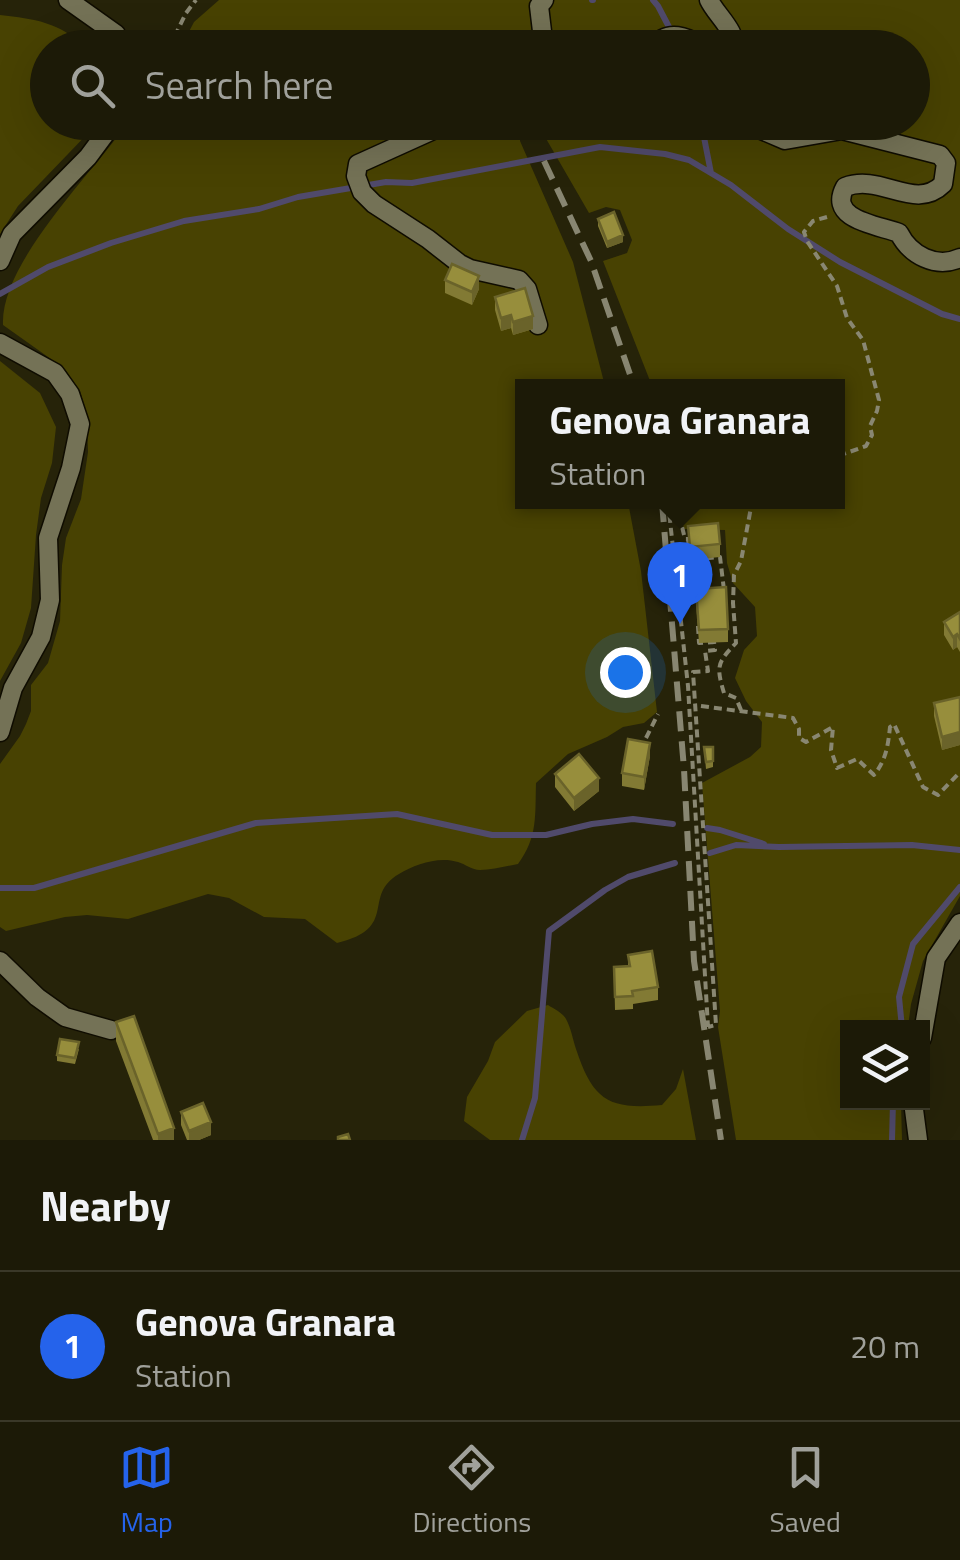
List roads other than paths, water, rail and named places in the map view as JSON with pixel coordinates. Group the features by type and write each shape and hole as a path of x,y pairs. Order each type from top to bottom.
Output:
{"street":[{"path":"68,0 110,30"},
{"path":"542,30 539,6 544,0"},
{"path":"709,0 730,30"},
{"path":"0,262 12,234 101,140"},
{"path":"411,140 358,164 356,176 362,192 470,270 519,280 527,289 538,325"},
{"path":"881,140 940,155 946,163 943,184 929,194 912,194 863,182 845,187 841,198 846,213 858,221 899,233 906,247 924,258 938,263 960,258"},
{"path":"0,342 54,373 70,394 80,424 71,468 48,538 50,600 41,637 13,688 0,732"},
{"path":"925,1020 936,958 960,923"},
{"path":"0,960 37,997 65,1017 111,1030"},
{"path":"914,1110 918,1140"}],"waterway":[{"path":"653,0 671,30"},
{"path":"705,140 711,173"},
{"path":"0,294 48,267 184,221 259,209 298,197 386,182 412,183 600,147 689,160 840,262 942,314 960,319"},
{"path":"0,888 34,888 256,823 397,814 492,835 546,835 633,819 673,824"},
{"path":"707,828 764,844"},
{"path":"710,853 736,845 912,845 960,850"},
{"path":"522,1140 535,1098 549,931 628,877 675,863"},
{"path":"901,1020 899,997 913,944 960,887"},
{"path":"892,1140 893,1110"}],"railway":[{"path":"544,161 591,261 632,379"},
{"path":"663,509 684,769 694,961 721,1140"}],"place":[{"name":"Genova Granara","path":"680,624"}]}
